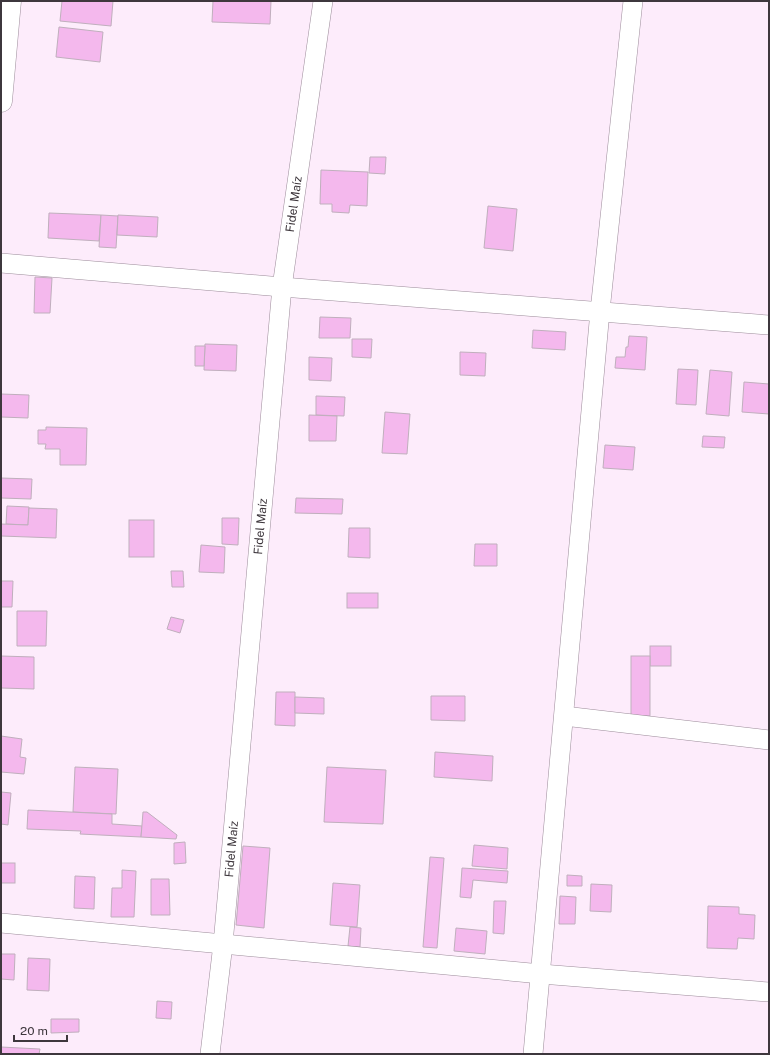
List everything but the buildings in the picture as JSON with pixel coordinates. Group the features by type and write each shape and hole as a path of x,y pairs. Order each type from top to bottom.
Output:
{"main road":[{"path":"1,102 10,1"}],"street":[{"name":"Fidel Maíz","path":"210,1054 223,944 282,287 323,1"},
{"path":"533,1054 600,311 633,1"},
{"path":"1,263 282,287 769,325"},
{"path":"564,716 769,740"},
{"path":"1,923 541,974 769,992"}]}
